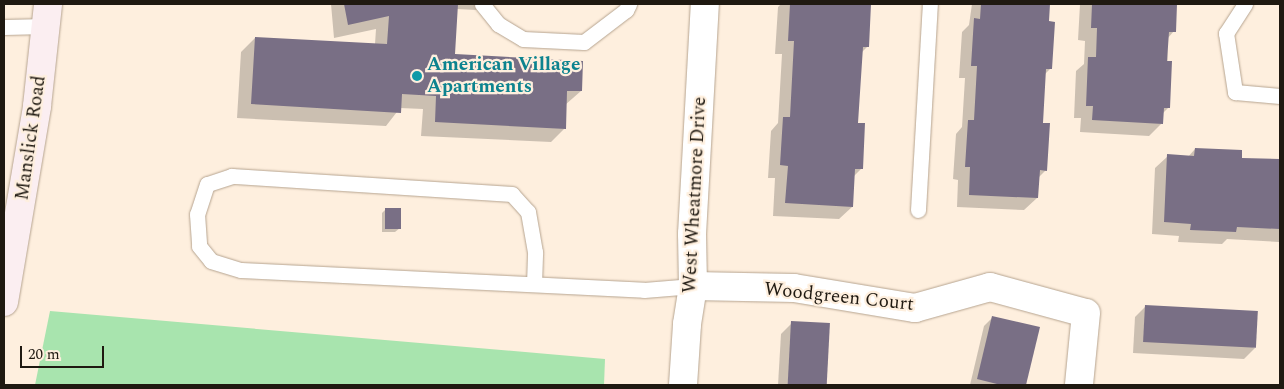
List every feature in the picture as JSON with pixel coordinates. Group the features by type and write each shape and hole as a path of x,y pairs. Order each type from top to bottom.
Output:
{"main road":[{"name":"Manslick Road","path":"4,302 7,263 37,106 47,15"}],"street":[{"name":"West Wheatmore Drive","path":"683,385 687,324 693,286 692,234 705,4"},
{"name":"Woodgreen Court","path":"693,286 794,288 915,308 990,287 1086,312 1078,385"}],"lane":[{"path":"482,4 498,24 523,39 584,42 626,10 629,4"},
{"path":"918,210 930,4"},
{"path":"1245,4 1226,33 1235,92 1280,96"},
{"path":"4,27 47,15"},
{"path":"534,284 536,252 528,212 512,194 232,176 207,184 197,214 199,246 211,261 241,270 644,290 693,286"}],"green space":[{"path":"50,311 605,359 604,385 35,385"}],"building":[{"name":"American Village Apartments","path":"344,4 458,4 455,54 583,61 582,91 567,91 566,129 435,122 436,96 402,94 401,113 251,104 255,37 387,44 389,16 348,25"},
{"path":"790,4 871,4 869,47 863,47 858,123 865,123 863,169 855,169 853,207 785,203 788,166 780,165 783,117 790,117 794,41 788,41"},
{"path":"981,4 1050,4 1049,21 1055,22 1052,69 1046,69 1043,123 1050,123 1047,171 1040,170 1038,198 969,195 970,167 965,167 968,120 974,120 977,66 971,66 974,18 980,19"},
{"path":"1092,4 1177,4 1176,32 1169,32 1167,61 1172,61 1170,108 1164,108 1163,124 1092,120 1093,106 1086,106 1088,57 1096,57 1097,28 1091,28"},
{"path":"1195,148 1242,150 1242,158 1280,159 1280,229 1237,227 1236,232 1190,230 1191,224 1164,222 1167,154 1194,156"},
{"path":"385,208 401,208 401,229 385,229"},
{"path":"1145,305 1258,311 1256,348 1143,342"},
{"path":"992,316 1040,327 1026,385 1001,385 977,379"},
{"path":"791,321 830,323 827,385 788,385"}],"place":[{"name":"American Village Apartments","path":"417,76"}]}
